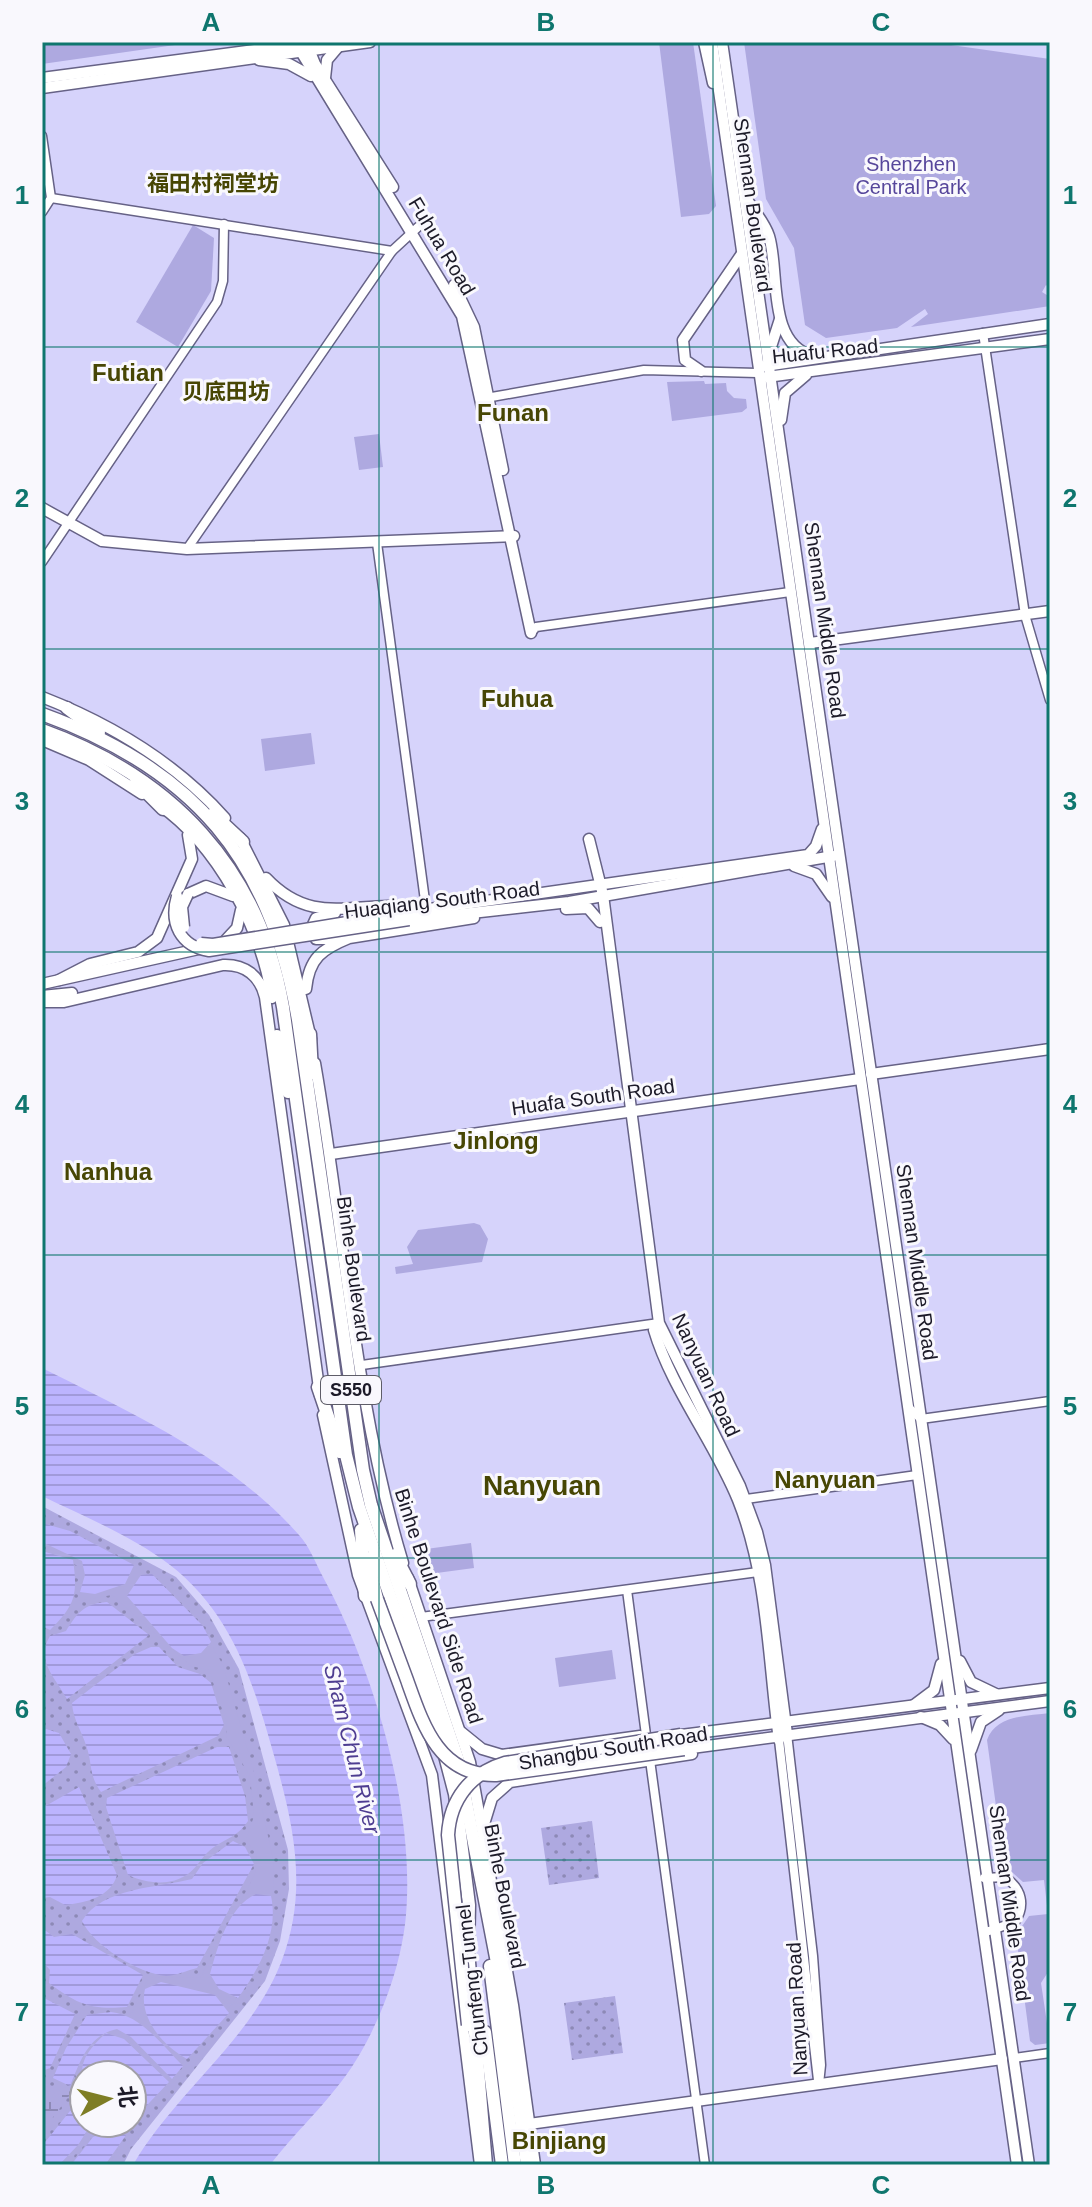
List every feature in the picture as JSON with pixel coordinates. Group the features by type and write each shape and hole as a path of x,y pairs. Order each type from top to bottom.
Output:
{"highway":[{"path":"67,708 114,744"},
{"name":"Binhe Boulevard","path":"42,714 114,744 181,789 235,852 274,926 294,995 340,1419 354,1490 365,1506 452,1736 505,2004 524,2145 531,2165"},
{"name":"Binhe Boulevard","path":"42,730 114,761 165,797 196,825 224,859 256,913 279,985 309,1139 359,1446 365,1506 448,1764 469,1905 468,1950 479,2051 483,2165"},
{"path":"114,761 163,809"},
{"path":"181,789 243,842"},
{"path":"309,1139 310,1034"},
{"path":"277,1036 287,1088 309,1139"},
{"path":"318,1387 354,1490"},
{"path":"365,1506 363,1543 371,1598 426,1733 442,1755 472,1772 496,1775 684,1749"},
{"path":"365,1506 410,1584"},
{"path":"483,2143 448,1835 451,1813 460,1793 486,1771 505,1763 681,1735"},
{"name":"Chunfeng Tunnel","path":"481,1884 515,2165"},
{"name":"Chunfeng Tunnel","path":"469,1905 502,2165"}],"main road":[{"path":"42,78 267,44 341,46 370,42"},
{"path":"704,42 711,77 720,100"},
{"name":"Shennan Boulevard","path":"712,42 757,373"},
{"name":"Shennan Boulevard","path":"722,42 768,363"},
{"path":"42,88 245,59 304,45"},
{"name":"Fuhua Road","path":"304,45 321,80 415,229 462,316 485,398 535,631"},
{"path":"245,59 289,64 321,80 327,60 341,46"},
{"path":"743,190 768,234 781,316 790,342 804,354 815,357"},
{"path":"701,371 685,360 683,340 741,255"},
{"path":"768,363 781,316"},
{"name":"Huafu Road","path":"1050,324 768,363 757,373 770,378 1050,339"},
{"name":"Shennan Middle Road","path":"768,363 839,843 907,1406 1017,2165"},
{"path":"778,438 785,393 795,382 812,372"},
{"name":"Shennan Middle Road","path":"757,373 828,859 868,1077 918,1396 1029,2165"},
{"path":"42,508 102,541 187,549 513,536"},
{"path":"810,643 1050,611"},
{"name":"Binhe Boulevard Side Road","path":"42,697 151,753 209,801 243,842 291,944 331,1154 379,1475 410,1584 461,1732 484,1840 513,2005 529,2124 531,2165"},
{"path":"42,740 99,766 163,809 216,866 239,904 260,952 277,1036 279,1091"},
{"path":"180,824 192,851 175,924 186,941 203,950 229,949"},
{"name":"Huaqiang South Road","path":"42,990 229,949 409,916 424,908 600,892 808,855 816,846 823,824"},
{"path":"589,839 600,892"},
{"path":"828,859 835,854 839,843"},
{"name":"Huaqiang South Road","path":"600,892 828,859"},
{"path":"788,864 816,874 835,902"},
{"path":"258,869 285,895 301,903 353,910"},
{"path":"59,980 90,964 132,954 157,938 182,893 213,886 239,904"},
{"path":"533,907 550,911 584,907 603,919 612,900 628,890"},
{"name":"Nanyuan Road","path":"600,892 659,1344 742,1500 765,1565 781,1736"},
{"name":"Huaqiang South Road","path":"182,893 182,924 191,937 207,944 409,916 533,907 577,895"},
{"path":"42,984 224,943 237,928 239,904"},
{"path":"424,908 399,906 319,916 312,923 312,933 319,941 349,938 502,911"},
{"path":"306,1011 306,987 312,962 320,951 349,938"},
{"path":"42,996 66,995 227,958 253,966 268,994 318,1387 371,1598 421,1739 434,1786 483,2165"},
{"path":"42,1002 64,1002 227,965 253,974 268,994"},
{"path":"868,1077 1050,1049"},
{"path":"868,1077 1050,1055"},
{"name":"Huafa South Road","path":"331,1154 868,1077"},
{"name":"Nanyuan Road","path":"742,1500 758,1572 781,1721"},
{"path":"955,1648 971,1682 1001,1695"},
{"path":"943,1655 934,1690 913,1712 944,1728 957,1749"},
{"path":"962,1706 1001,1695 1050,1688"},
{"path":"962,1706 1006,1707 1050,1701"},
{"name":"Shangbu South Road","path":"461,1732 490,1753 513,1754 760,1718 795,1723 962,1706"},
{"path":"969,1760 981,1722 1006,1707"},
{"name":"Shangbu South Road","path":"484,1840 485,1817 492,1798 503,1786 518,1779 650,1760 913,1712"},
{"name":"Shangbu South Road","path":"681,1735 781,1721"},
{"name":"Shangbu South Road","path":"684,1749 781,1736"},
{"path":"513,1754 503,1762 502,1770 507,1777 518,1779"},
{"path":"529,2124 1002,2059"}],"street":[{"path":"42,136 51,198 42,212"},
{"path":"51,198 392,251"},
{"path":"42,562 217,302 223,281 224,224"},
{"path":"187,549 392,251 415,229"},
{"path":"983,333 1025,615 1050,700"},
{"path":"485,398 639,371 757,373"},
{"path":"377,543 424,908"},
{"path":"535,631 790,594"},
{"path":"362,1365 656,1323"},
{"path":"918,1396 925,1410 933,1412 1050,1399"},
{"path":"907,1406 921,1419 1050,1399"},
{"path":"742,1500 917,1475"},
{"path":"421,1617 758,1572"},
{"path":"627,1590 646,1735"},
{"name":"Nanyuan Road","path":"781,1736 814,2066 819,2084"},
{"path":"650,1760 705,2165"},
{"path":"977,1879 1010,1880 1021,1899 1015,1922 984,1932"},
{"path":"1014,2058 1050,2053"}],"green space":[{"path":"42,42 196,42 42,64"},
{"path":"659,42 693,42 716,206 709,214 681,217"},
{"name":"Shenzhen Central Park","path":"744,42 930,42 1050,59 1050,288 1046,285 1042,292 1050,297 1050,306 911,327 928,314 925,309 897,328 826,338 805,325 794,248 766,199"},
{"path":"193,225 214,238 211,291 178,347 136,322"},
{"path":"704,381 705,384 726,383 727,391 734,398 746,399 747,408 742,412 672,421 667,382"},
{"path":"379,434 383,467 359,470 354,437"},
{"path":"311,733 315,764 265,771 261,739"},
{"path":"474,1223 480,1225 488,1239 482,1262 396,1274 395,1267 413,1264 407,1247 418,1230"},
{"path":"42,1506 176,1577 209,1615 239,1669 288,1850 289,1889 280,1941 265,1981 148,2128 148,2059 68,2059 68,2139 139,2139 123,2165 42,2165"},
{"path":"42,1523 138,1569 201,1627 223,1665 254,1772 273,1859 274,1885 267,1939 233,2003 148,2105 148,2059 77,2059 79,2048 110,2026 126,2025 149,1977 200,1978 255,1874 257,1855 246,1840 254,1816 250,1776 226,1736 227,1724 209,1670 191,1666 112,1595 79,1601 79,1567 42,1544"},
{"path":"471,1543 474,1568 429,1574 426,1549"},
{"path":"612,1650 616,1679 559,1687 555,1658"},
{"path":"1050,1713 1050,1969 1041,1983 1050,2043 1035,2045 1030,2041 1016,1935 1029,1916 1048,1914 1044,1880 1023,1882 1004,1865 987,1740 991,1732 1005,1721"},
{"path":"592,1821 599,1878 549,1885 541,1828"},
{"path":"615,1996 623,2053 572,2060 564,2003"},
{"path":"42,2086 68,2091 68,2097 42,2132"},
{"path":"91,2139 123,2139 109,2165 69,2165"}],"water":[{"name":"Sham Chun River","path":"42,1368 145,1420 212,1460 272,1508 299,1535 310,1550 342,1614 359,1654 387,1741 404,1830 407,1873 406,1915 396,1968 377,2020 351,2068 270,2165 133,2165 170,2113 233,2041 268,1989 290,1934 295,1907 295,1856 287,1804 257,1699 237,1650 209,1604 170,1565 140,1545 42,1496"},
{"path":"42,1523 70,1531 134,1565 125,1584 95,1594 80,1592 85,1575 82,1561 42,1542"},
{"path":"42,1551 73,1560 73,1599 50,1630 42,1626"},
{"path":"152,1574 203,1626 211,1642 201,1653 184,1656 172,1648 127,1596 141,1575"},
{"path":"107,1602 149,1635 67,1699 48,1668 46,1645 50,1636 66,1631 82,1610"},
{"path":"159,1647 178,1667 200,1674 211,1683 224,1725 218,1736 101,1792 94,1780 72,1703 135,1654"},
{"path":"46,1729 59,1733 71,1754 66,1767 42,1786 42,1731"},
{"path":"217,1747 229,1747 245,1796 248,1821 245,1826 210,1850 192,1871 181,1878 158,1882 128,1875 106,1807 107,1798"},
{"path":"79,1787 117,1875 103,1894 65,1905 50,1897 42,1898 42,1808"},
{"path":"233,1841 245,1847 254,1864 197,1968 166,1976 143,1970 106,1949 82,1921 103,1901 117,1895 192,1879 203,1863"},
{"path":"256,1894 271,1896 270,1937 260,1963 238,1998 219,1989 210,1974 231,1918 246,1900"},
{"path":"42,1928 54,1937 72,1934 143,1975 127,2007 104,2008 86,2004 49,1983 50,1970 42,1961"},
{"path":"161,1982 215,1995 229,2013 187,2059 161,2039 145,2010 145,1989"},
{"path":"42,1997 75,2014 50,2068 42,2071"},
{"path":"111,2012 132,2019 183,2066 172,2079 131,2037 117,2029 92,2043 82,2059 68,2059 68,2085 53,2078 66,2048 87,2015"},
{"path":"106,2033 124,2039 145,2059 85,2059"},
{"path":"148,2062 169,2082 148,2104"},
{"path":"68,2114 68,2139 82,2139 78,2145 59,2165 42,2165 42,2146"},
{"path":"91,2139 123,2139 105,2165 71,2165"}],"district":[{"name":"福田村祠堂坊","path":"213,183"},
{"name":"Futian","path":"128,372"},
{"name":"贝底田坊","path":"226,391"},
{"name":"Funan","path":"513,412"},
{"name":"Fuhua","path":"517,698"},
{"name":"Jinlong","path":"496,1140"},
{"name":"Nanhua","path":"108,1171"},
{"name":"Nanyuan","path":"825,1479"},
{"name":"Nanyuan","path":"542,1485"},
{"name":"Binjiang","path":"559,2140"}]}
